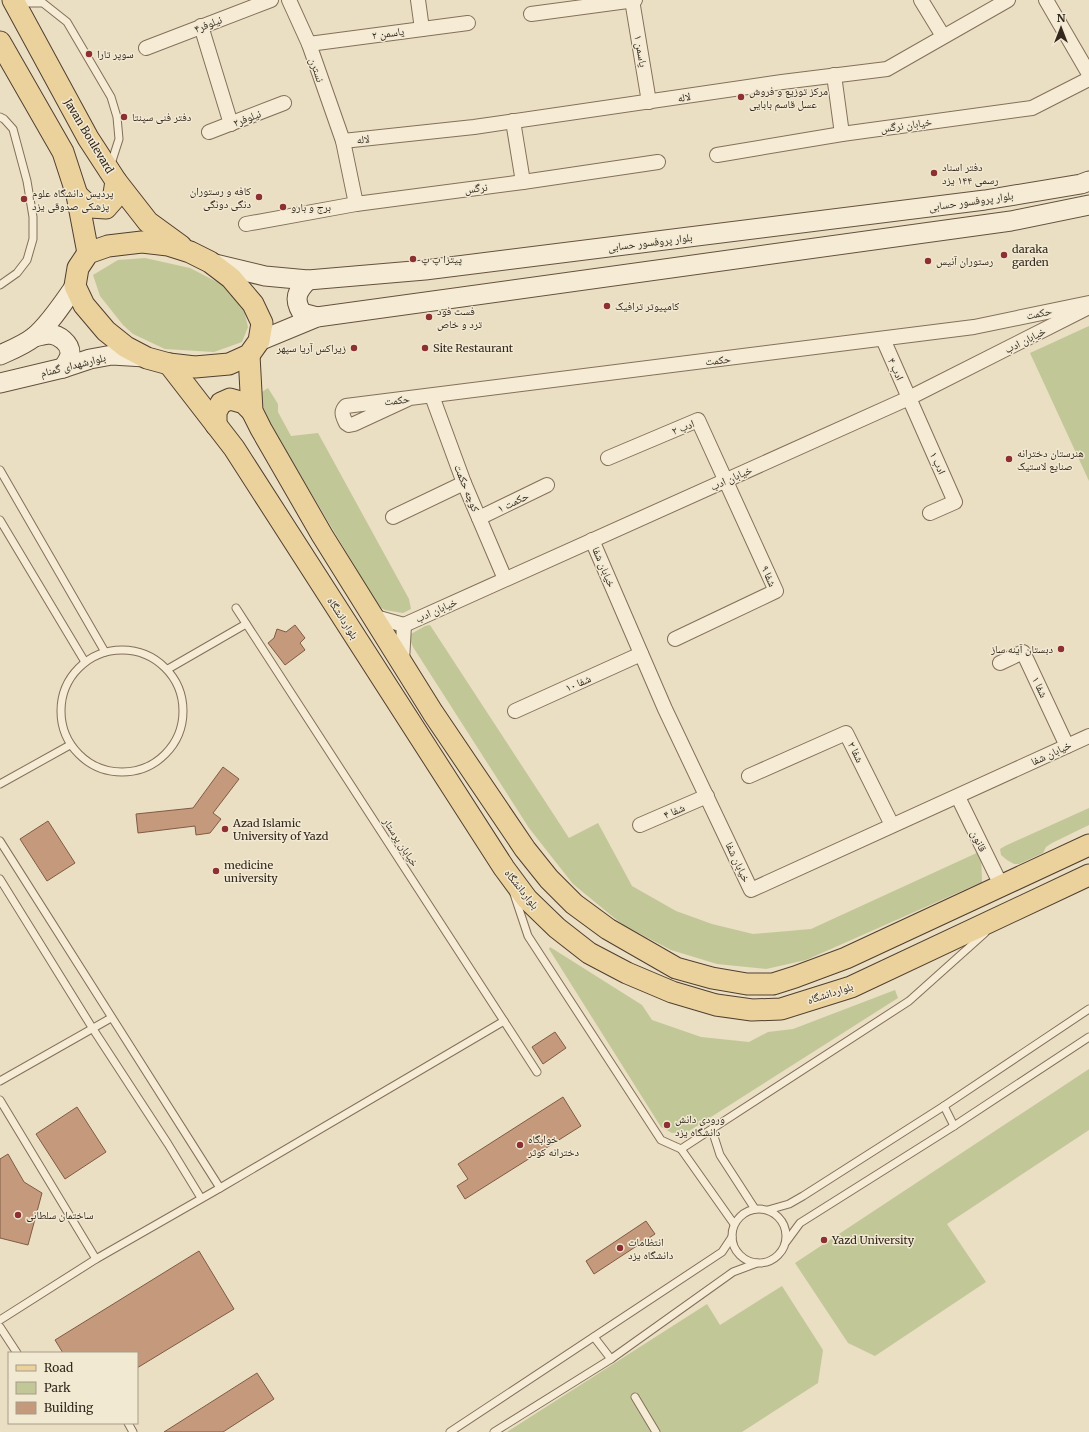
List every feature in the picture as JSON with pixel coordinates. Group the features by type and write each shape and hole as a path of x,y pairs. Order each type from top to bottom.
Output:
{"main road":[{"name":"Javan Boulevard","path":"14,2 88,138 113,176 148,222 190,252"},
{"path":"0,42 63,152 77,195 88,253"},
{"path":"77,195 90,206 106,208 113,200 113,176"},
{"name":"بلوار پروفسور حسابی","path":"210,262 265,276 308,280 433,269 985,200 1081,184 1089,181"},
{"path":"75,286 84,305 106,331 126,347 147,358 169,364 195,367 229,364 254,348 317,317 1003,222 1089,205"},
{"path":"0,354 13,349 34,337 56,313 75,286 78,268 88,253 108,246 142,242 168,245 190,252 210,262 231,278 253,304 262,323 254,348 252,411"},
{"path":"308,280 299,288 297,301 302,313 317,317"},
{"path":"34,337 49,334 63,340 67,344 70,353 68,361 63,368"},
{"name":"بلوارشهدای گمنام","path":"0,383 63,368 90,359 112,355 147,358"},
{"name":"بلواردانشگاه","path":"169,364 238,454 504,868 527,899 557,928 589,953 627,973 672,992 716,1005 752,1010 781,1009 851,987 1089,876"},
{"path":"216,425 216,412 221,403 230,399 244,402 252,411 322,535 402,661 433,713 525,849 549,879 574,904 608,930 676,968 712,978 747,984 773,984 846,958 1089,845"}],"street":[{"name":"نیلوفر۴","path":"146,48 271,0"},
{"name":"نسترن","path":"290,0 309,44 344,141"},
{"path":"418,0 422,29"},
{"name":"یاسمن ۱","path":"531,14 633,0 649,102"},
{"path":"921,0 943,36"},
{"name":"لاله","path":"344,141 474,127 834,75 887,69 1008,0"},
{"path":"1046,0 1089,74"},
{"name":"یاسمن ۲","path":"309,44 468,23"},
{"path":"201,26 232,124"},
{"path":"834,75 842,134"},
{"name":"خیابان نرگس","path":"717,155 842,134 1032,108 1089,80"},
{"name":"نیلوفر۲","path":"209,132 284,103"},
{"path":"513,121 523,182"},
{"path":"344,141 356,204"},
{"name":"نرگس","path":"246,224 356,204 523,182 658,162"},
{"name":"حکمت","path":"346,406 974,327 1089,303"},
{"name":"خیابان ادب","path":"402,661 404,625 909,398 1089,308"},
{"name":"ادب ۴","path":"883,339 909,398"},
{"name":"کوچه حکمت","path":"432,396 464,483 505,579"},
{"name":"ادب ۱","path":"909,398 955,502 930,513"},
{"name":"ادب ۲","path":"608,458 698,420 727,480"},
{"name":"شفا ۹","path":"675,639 776,591 727,480"},
{"path":"393,517 464,483"},
{"name":"حکمت ۱","path":"479,518 547,485"},
{"name":"خیابان شفا","path":"592,540 641,654 751,890 1089,736"},
{"path":"368,608 379,618 404,625"},
{"name":"شفا ۱","path":"1000,663 1023,652 1067,746"},
{"name":"شفا ۱۰","path":"515,711 641,654"},
{"name":"شفا ۲","path":"749,776 846,733 892,825"},
{"name":"شفا ۴","path":"640,825 707,796"},
{"name":"قانون","path":"958,796 1001,885"}],"lane":[{"path":"14,2 43,3 67,22 111,97 117,117 119,139 113,176"},
{"path":"0,116 4,118 12,129 25,173 33,217 33,239 27,260 17,273 0,285"},
{"path":"0,470 105,652"},
{"path":"0,520 85,662"},
{"name":"خیابان پرستار","path":"236,608 537,1072"},
{"path":"168,669 246,624"},
{"path":"132,650 145,654 157,660 168,669 179,686 184,706 182,726 174,745 160,760 143,769 122,773 102,769 84,760 70,745 64,731 61,716 62,700 66,686 74,672 85,662 105,652 132,650"},
{"path":"0,784 70,745"},
{"path":"0,841 220,1188"},
{"path":"504,868 528,936 661,1140 681,1150 734,1224"},
{"path":"0,879 93,1029 168,1144 201,1198"},
{"path":"681,1150 909,1001 1003,917"},
{"path":"757,1263 744,1259 735,1250 732,1237 734,1224 743,1214 755,1209 768,1210 789,1204 944,1106 1089,1009"},
{"path":"0,1081 111,1018"},
{"path":"0,1320 96,1259 504,1021"},
{"path":"494,1432 611,1359 733,1272 757,1263 770,1262 781,1254 786,1242 800,1223 954,1126 1089,1037"},
{"path":"0,1100 96,1259"},
{"path":"944,1106 954,1126"},
{"path":"712,1130 720,1155 755,1209"},
{"path":"768,1210 779,1217 786,1228 786,1242"},
{"path":"450,1432 722,1252 732,1237"},
{"path":"0,1327 16,1352"},
{"path":"594,1337 611,1359"},
{"path":"635,1397 656,1432"}],"green space":[{"path":"145,258 190,268 223,285 244,310 248,327 242,342 214,352 165,349 133,334 123,325 100,296 93,275 118,260"},
{"path":"1089,326 1089,481 1030,353"},
{"path":"268,388 278,404 278,412 291,436 318,433 409,599 411,609 403,613 385,610 379,607 273,429 263,407 262,392"},
{"path":"430,625 569,838 598,823 632,886 676,911 712,924 753,934 811,929 981,851 982,882 806,960 766,969 717,964 671,950 623,925 573,884 529,828 413,647 410,640 411,634 425,626"},
{"path":"1089,808 1089,825 1052,843 1046,847 1043,853 1019,864 1014,864 1001,855 1000,849 1005,846"},
{"path":"550,947 642,1005 652,1020 701,1037 749,1042 768,1032 793,1029 895,990 898,998 689,1131 672,1133 661,1127 549,949"},
{"path":"1089,1069 1089,1130 947,1224 986,1282 875,1356 848,1343 795,1263"},
{"path":"782,1286 823,1350 818,1383 742,1432 507,1432 707,1304 720,1325"}],"building":[{"path":"295,625 305,638 300,643 305,650 285,665 268,643 274,638 277,629 286,632"},
{"path":"223,767 239,779 213,813 221,819 210,833 196,835 195,826 138,833 136,814 193,808"},
{"path":"48,821 75,863 47,881 20,839"},
{"path":"555,1032 566,1048 543,1064 532,1047"},
{"name":"خوابگاه دخترانه کوثر","path":"563,1097 581,1126 465,1199 457,1186 468,1179 458,1164"},
{"path":"77,1107 106,1152 65,1179 36,1134"},
{"name":"ساختمان سلطانی","path":"8,1154 24,1182 42,1193 28,1245 0,1238 0,1159"},
{"name":"انتظامات دانشگاه یزد","path":"646,1221 655,1234 594,1274 586,1261"},
{"path":"199,1251 234,1309 138,1367 138,1352 62,1352 55,1340"},
{"path":"257,1373 274,1399 223,1432 164,1432"}],"place":[{"name":"سوپر تارا","path":"89,54"},
{"name":"مرکز توزیع و فروش عسل قاسم بابایی","path":"741,97"},
{"name":"دفتر فنی سپنتا","path":"124,117"},
{"name":"دفتر اسناد رسمی ۱۴۴ یزد","path":"934,173"},
{"name":"کافه و رستوران دنگی دونگی","path":"259,197"},
{"name":"پردیس دانشگاه علوم پزشکی صدوقی یزد","path":"24,199"},
{"name":"برج و بارو","path":"283,207"},
{"name":"daraka garden","path":"1004,255"},
{"name":"پیتزا پ پ","path":"413,259"},
{"name":"رستوران آنیس","path":"928,261"},
{"name":"کامپیوتر ترافیک","path":"607,306"},
{"name":"فست فود ترد و خاص","path":"429,317"},
{"name":"زیراکس آریا سپهر","path":"354,348"},
{"name":"Site Restaurant","path":"425,348"},
{"name":"هنرستان دخترانه صنایع لاستیک","path":"1009,459"},
{"name":"دبستان آینه ساز","path":"1061,649"},
{"name":"Azad Islamic University of Yazd","path":"225,829"},
{"name":"medicine university","path":"216,871"},
{"name":"ورودی دانش دانشگاه یزد","path":"667,1125"},
{"name":"خوابگاه دخترانه کوثر","path":"520,1145"},
{"name":"ساختمان سلطانی","path":"18,1215"},
{"name":"Yazd University","path":"824,1240"},
{"name":"انتظامات دانشگاه یزد","path":"620,1248"}]}
